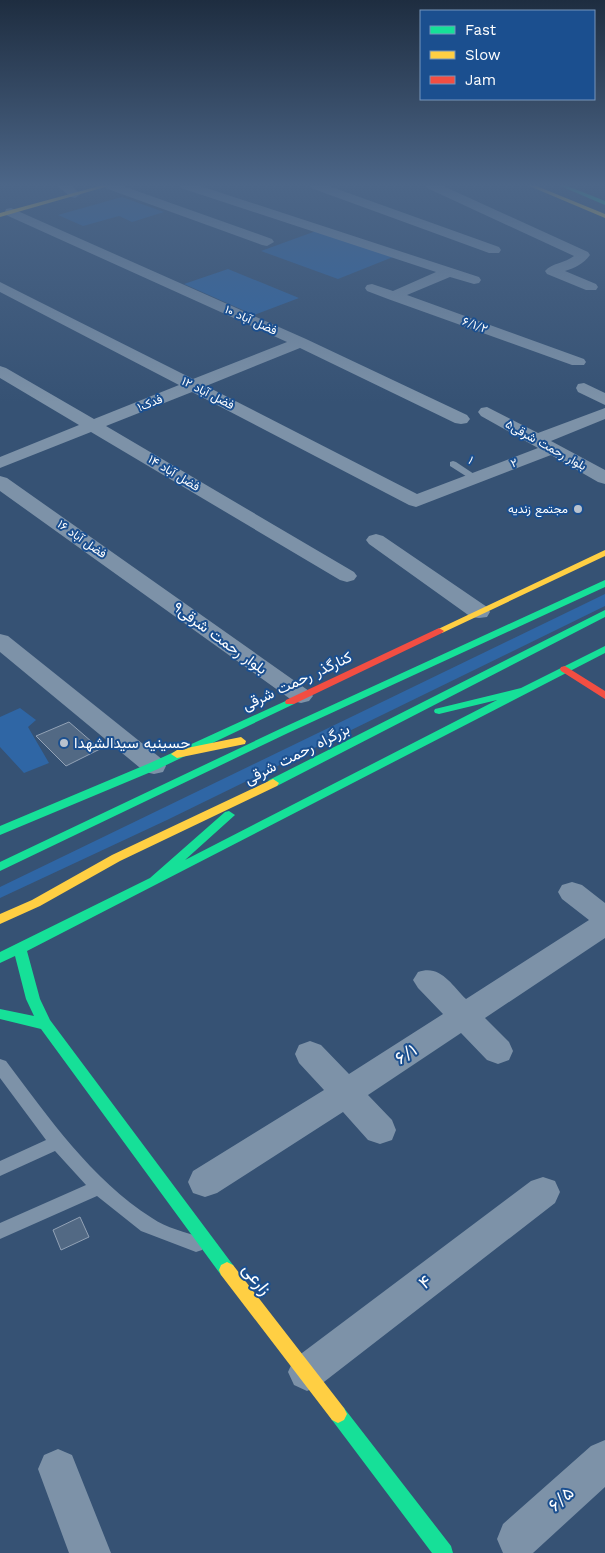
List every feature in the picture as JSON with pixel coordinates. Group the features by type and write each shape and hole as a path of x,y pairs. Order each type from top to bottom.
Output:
{"main road":[{"name":"کنارگذر رحمت شرقی","path":"0,831 154,766 605,554"},
{"name":"بزرگراه رحمت شرقی","path":"0,867 284,731 605,583"},
{"name":"بزرگراه رحمت شرقی","path":"0,918 36,903 116,858 255,792 605,613"},
{"path":"0,958 605,648"},
{"path":"565,669 605,696"},
{"path":"396,721 526,690"},
{"path":"177,754 284,731"},
{"path":"155,880 255,792"},
{"name":"زارعی","path":"20,949 32,999 45,1024 212,1250 444,1553"},
{"path":"0,1014 45,1024"}],"street":[{"name":"فضل آباد ۱۰","path":"107,257 300,342 461,418"},
{"path":"405,257 474,280"},
{"path":"575,257 589,270"},
{"path":"578,259 552,271 591,287"},
{"path":"393,296 449,272"},
{"name":"فضل آباد ۱۲","path":"0,286 416,501"},
{"name":"۶/۱/۲","path":"372,288 578,362"},
{"name":"فدک۱","path":"0,463 300,342"},
{"name":"فضل آباد ۱۴","path":"0,371 347,576"},
{"path":"584,388 605,400"},
{"name":"۵بلوار رحمت شرقی","path":"487,412 605,478"},
{"name":"۲","path":"416,501 475,478 602,418"},
{"name":"فضل آباد ۱۶","path":"0,482 164,597"},
{"path":"376,540 479,612"},
{"name":"بلوار رحمت شرقی۹","path":"164,597 301,696"},
{"path":"5,645 154,766"},
{"path":"572,892 605,918"},
{"name":"۶/۱","path":"206,1182 605,924"},
{"path":"428,980 498,1050"},
{"path":"310,1054 380,1130"},
{"name":"۴","path":"307,1372 543,1192"},
{"name":"۶/۵","path":"518,1539 605,1460"},
{"path":"58,1469 90,1553"}],"lane":[{"name":"۱","path":"453,464 475,478"},
{"path":"0,1066 56,1142 99,1188 147,1224 212,1250"},
{"path":"0,1169 56,1142"},
{"path":"0,1231 99,1188"}],"shaded area":[{"path":"279,257 392,257 338,279"},
{"path":"228,269 299,298 254,315 184,284"},
{"path":"605,594 605,606 167,820 0,898 0,887"},
{"path":"20,708 36,720 28,727 49,763 24,773 0,747 0,717"}],"building":[{"name":"حسینیه سیدالشهدا","path":"69,722 100,749 66,766 36,736"},
{"path":"80,1217 89,1237 61,1250 53,1230"}],"traffic: fast":[{"path":"0,867 284,731 605,583"},
{"path":"273,783 605,613"},
{"path":"0,958 45,937 605,649"},
{"path":"439,711 526,690"},
{"path":"0,831 154,766 290,702"},
{"path":"155,879 229,815"},
{"path":"20,949 33,999 45,1024 227,1270"},
{"path":"0,1014 45,1024"},
{"path":"338,1414 444,1553"}],"traffic: slow":[{"path":"439,631 605,553"},
{"path":"177,754 241,741"},
{"path":"0,919 36,903 116,858 273,783"},
{"path":"227,1270 338,1414"}],"traffic: jam":[{"path":"290,702 439,631"},
{"path":"565,669 605,696"}],"place":[{"name":"مجتمع زندیه","path":"578,509"},
{"name":"حسینیه سیدالشهدا","path":"64,743"}]}
